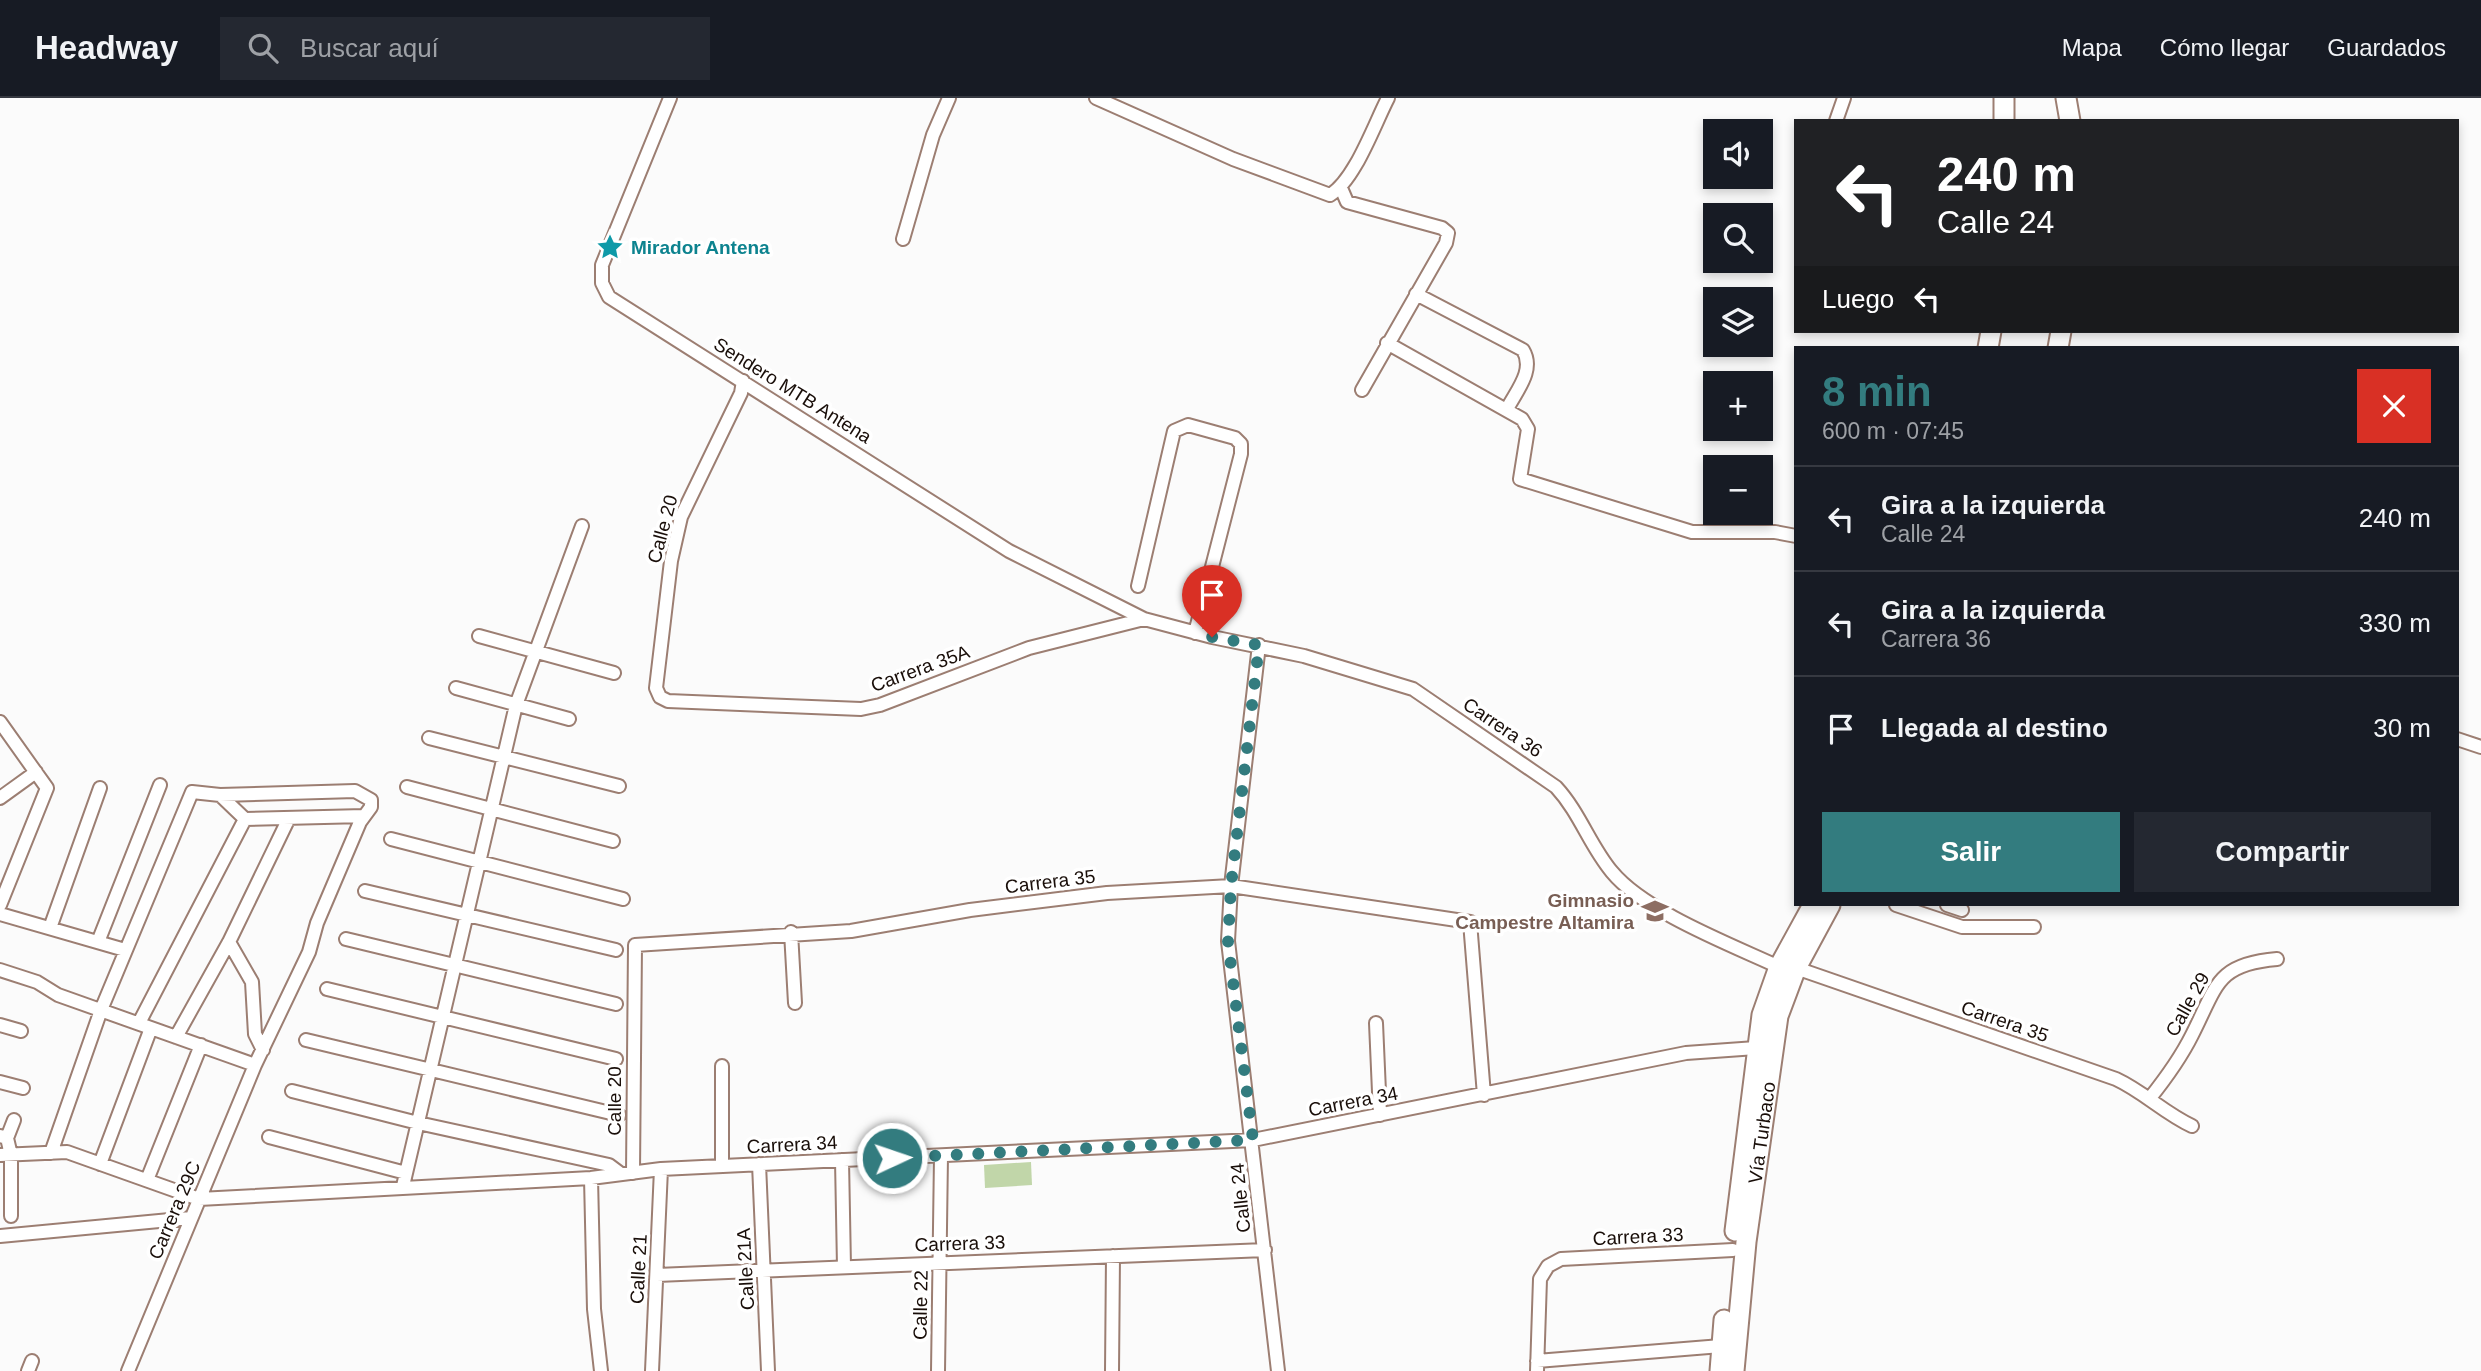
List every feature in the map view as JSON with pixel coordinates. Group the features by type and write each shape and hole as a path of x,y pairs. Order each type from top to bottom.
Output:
{"highway":[{"path":"2004,98 2004,119"},
{"path":"2066,98 2070,119"},
{"name":"Vía Turbaco","path":"1734,1371 1772,1046 1788,967 1812,906"},
{"name":"Vía Turbaco","path":"1720,1371 1732,1250 1762,1015 1788,967 1829,906"}],"street":[{"name":"Sendero MTB Antena","path":"670,98 602,265 602,283 609,297 1009,551 1144,618"},
{"path":"903,239 933,135 949,98"},
{"path":"1096,98 1307,188 1330,195 1341,188 1388,98"},
{"path":"1837,119 1844,98"},
{"path":"1341,188 1347,202 1442,228 1448,233 1446,243 1362,390"},
{"path":"1416,294 1522,350 1528,358 1528,370 1507,409"},
{"path":"1387,343 1522,419 1528,429 1520,479 1692,532 1775,532 1794,536"},
{"name":"Calle 20","path":"660,697 656,688 671,561 681,517 741,393 743,381"},
{"path":"1138,586 1174,431 1188,425 1236,438 1241,444 1241,454 1195,632"},
{"path":"269,1137 405,1179 494,810 516,705 582,526"},
{"name":"Carrera 36","path":"1144,618 1365,672 1413,688 1556,787 1573,805 1611,872 1636,895 1682,921 1788,967"},
{"name":"Carrera 35A","path":"660,697 668,701 861,709 880,705 1029,648 1144,618"},
{"path":"479,636 614,673"},
{"name":"Calle 24","path":"1259,645 1231,886 1228,942 1278,1371"},
{"path":"456,688 569,719"},
{"path":"0,722 47,788 0,905"},
{"path":"429,738 619,786"},
{"path":"2459,740 2481,747"},
{"path":"0,798 36,772"},
{"path":"98,942 160,785"},
{"path":"407,787 613,841"},
{"path":"50,928 100,788"},
{"path":"51,1153 101,1010 192,792 220,795 355,791 371,800 364,816 245,819 220,795"},
{"name":"Carrera 29C","path":"128,1371 255,1065 298,977 317,923 364,816"},
{"path":"176,1037 229,942 289,818"},
{"path":"100,1164 145,1026 245,819"},
{"path":"391,839 623,899"},
{"name":"Carrera 35","path":"635,945 791,932 850,931 970,910 1107,892 1231,886 1470,922 1484,1095"},
{"path":"365,891 616,950"},
{"path":"1899,906 1962,927 2034,927"},
{"path":"1950,906 1962,910"},
{"path":"0,914 125,950"},
{"path":"791,932 795,1003"},
{"path":"346,939 616,1003"},
{"path":"229,942 252,982 255,1034 262,1050"},
{"name":"Calle 20","path":"627,1173 635,945"},
{"name":"Calle 29","path":"2150,1098 2192,1037 2218,982 2228,972 2248,961 2277,959"},
{"name":"Carrera 35","path":"1788,967 2116,1079 2150,1098 2158,1108 2192,1126"},
{"path":"0,970 37,982 58,995 255,1065"},
{"path":"327,989 616,1059"},
{"path":"1377,1023 1380,1115"},
{"path":"0,1025 21,1031"},
{"path":"306,1040 619,1115"},
{"path":"147,1180 201,1045"},
{"name":"Carrera 34","path":"199,1199 405,1179 590,1178 661,1169 1253,1140 1686,1053 1756,1048"},
{"path":"722,1066 722,1166"},
{"path":"0,1082 23,1088"},
{"path":"292,1090 418,1123 609,1165 627,1173"},
{"path":"11,1216 4,1137 14,1120"},
{"path":"6,1155 67,1152 199,1199"},
{"name":"Calle 22","path":"938,1371 941,1156"},
{"path":"842,1160 844,1267"},
{"name":"Calle 21A","path":"759,1164 768,1371"},
{"name":"Calle 21","path":"652,1371 661,1169"},
{"path":"590,1178 594,1309 601,1371"},
{"path":"0,1236 191,1218"},
{"name":"Carrera 33","path":"657,1275 1265,1250"},
{"name":"Carrera 33","path":"1537,1366 1540,1279 1548,1266 1561,1259 1732,1250"},
{"path":"1112,1371 1113,1256"},
{"path":"1537,1366 1721,1346"}],"green space":[{"path":"1031,1162 1032,1185 985,1188 984,1165"}],"place":[{"name":"Mirador Antena","path":"610,247"},
{"name":"Gimnasio Campestre Altamira","path":"1655,911"}],"route":[{"path":"892,1158 1253,1140 1228,942 1231,886 1259,645 1212,637"}]}
